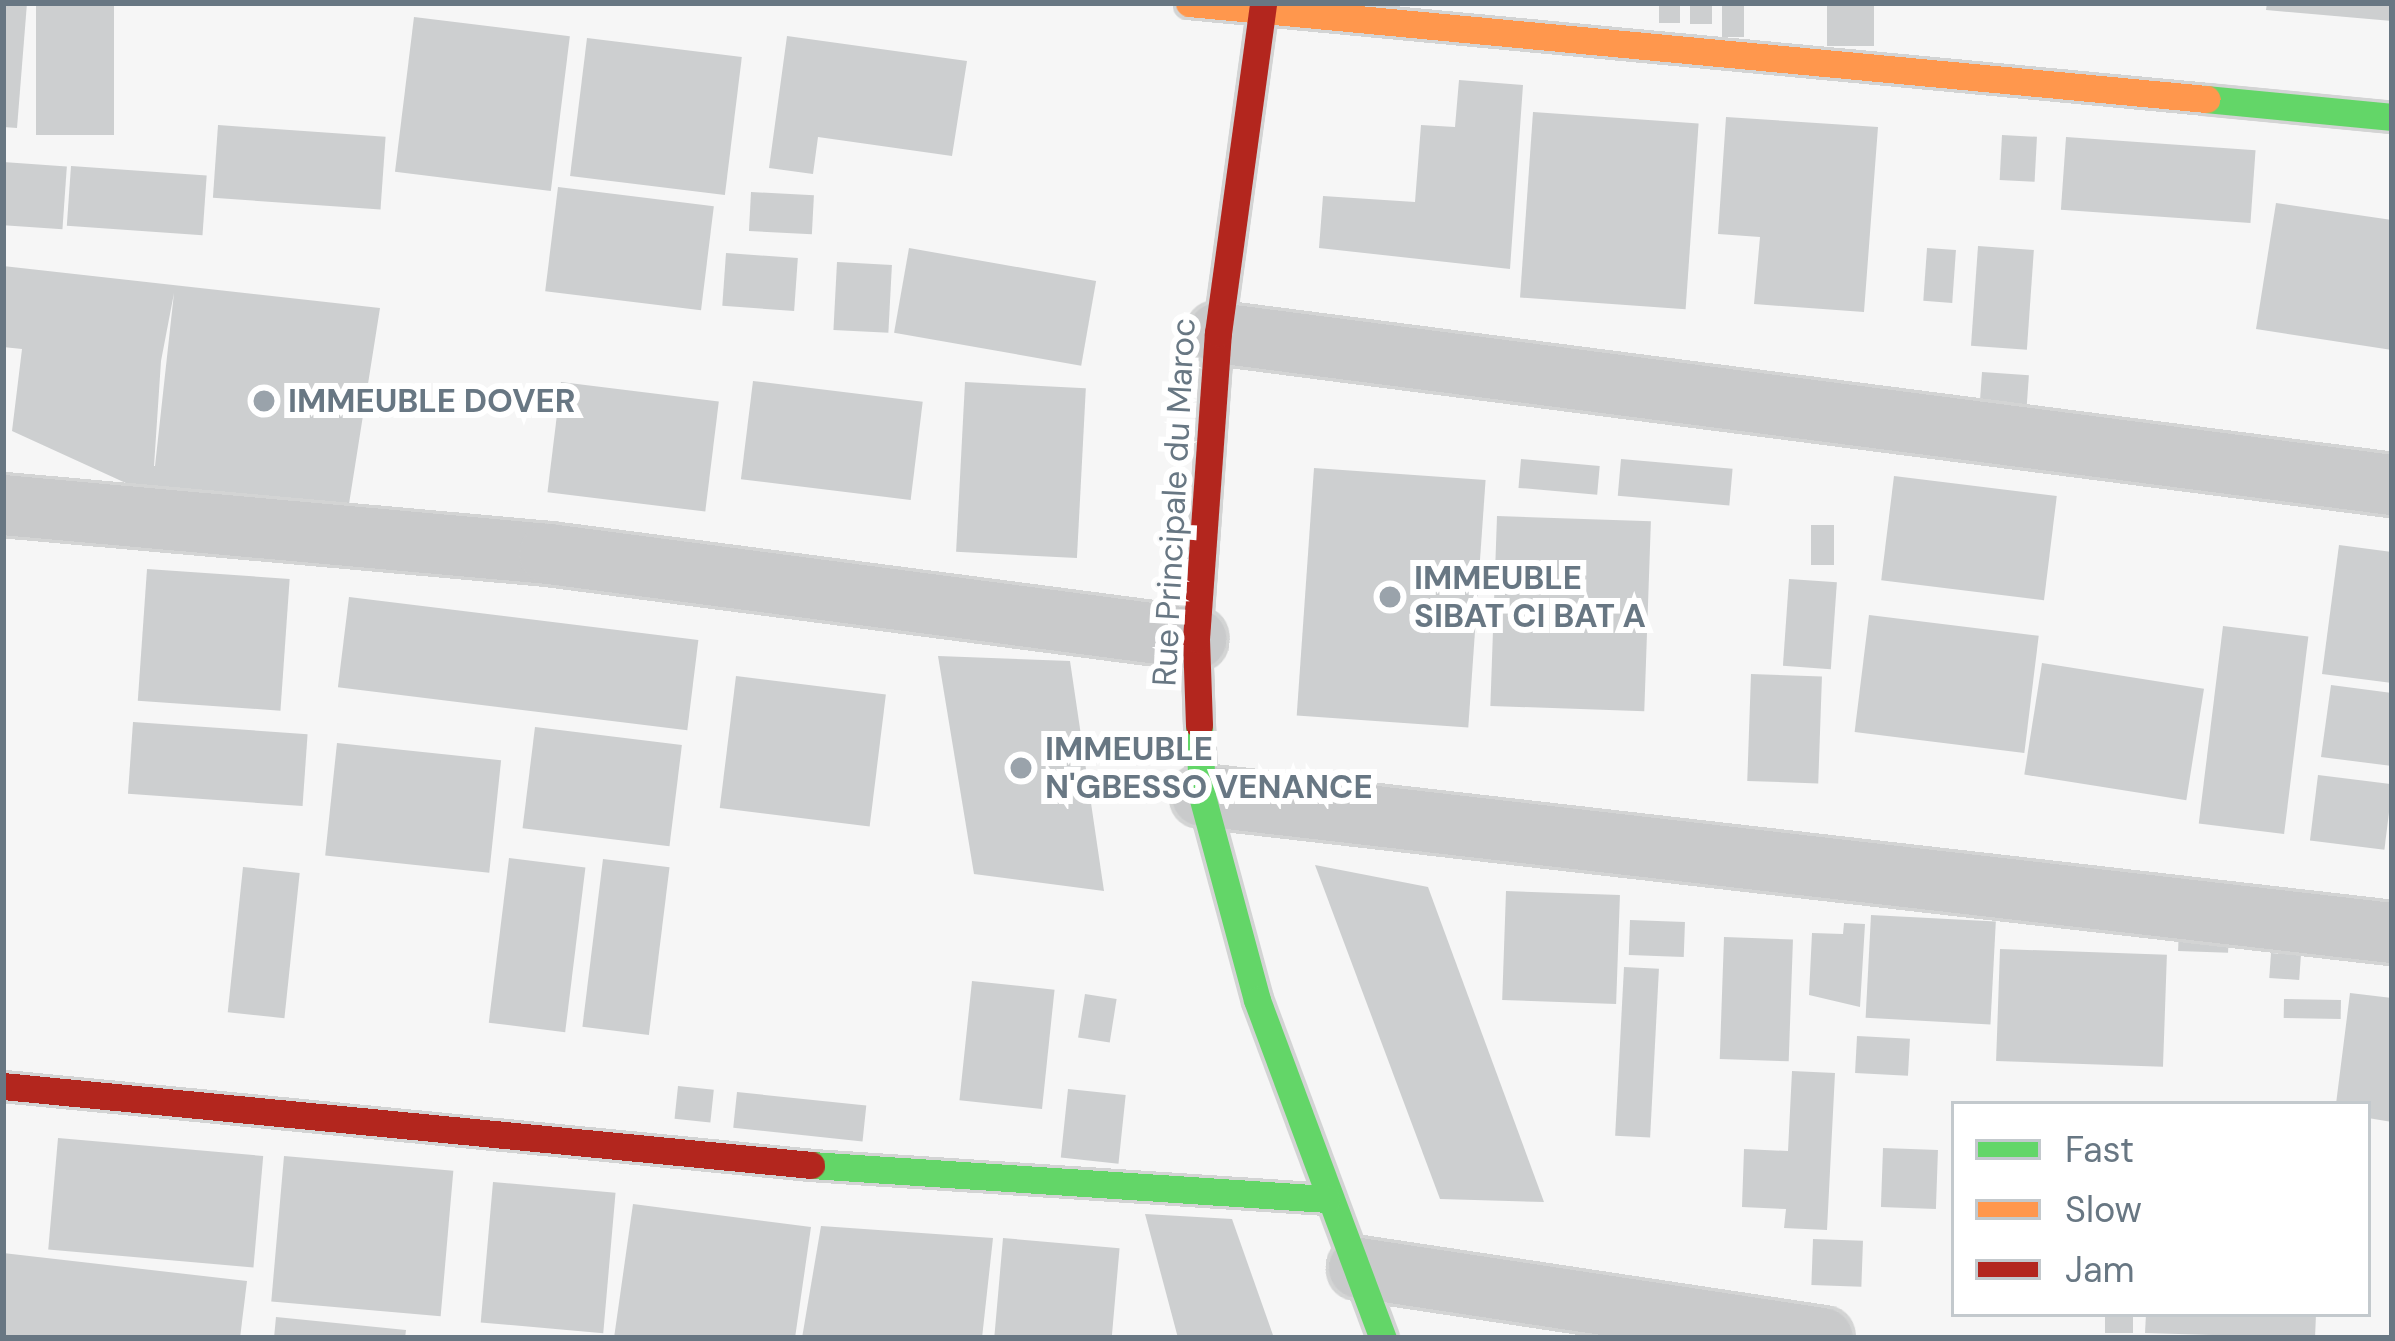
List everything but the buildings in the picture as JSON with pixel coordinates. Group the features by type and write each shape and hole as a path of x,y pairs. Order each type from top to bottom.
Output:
{"street":[{"path":"1189,3 2392,117"},
{"name":"Rue Principale du Maroc","path":"1263,7 1218,333 1196,639 1202,796 1256,1000 1383,1338"},
{"path":"1218,333 2392,484"},
{"path":"3,505 549,554 1196,639"},
{"path":"1202,796 2392,933"},
{"path":"3,1086 878,1171 1327,1199"},
{"path":"1359,1268 1823,1338"}],"traffic: fast":[{"path":"2206,99 2392,117"},
{"path":"1199,725 1202,796 1257,1000 1383,1338"},
{"path":"811,1165 1327,1199"}],"traffic: slow":[{"path":"1189,3 2206,99"}],"traffic: jam":[{"path":"1199,725 1196,639 1218,333 1263,3"},
{"path":"3,1086 811,1165"}],"place":[{"name":"IMMEUBLE DOVER","path":"264,401"},
{"name":"IMMEUBLE SIBAT CI BAT A","path":"1390,597"},
{"name":"IMMEUBLE N'GBESSO VENANCE","path":"1021,768"}]}
